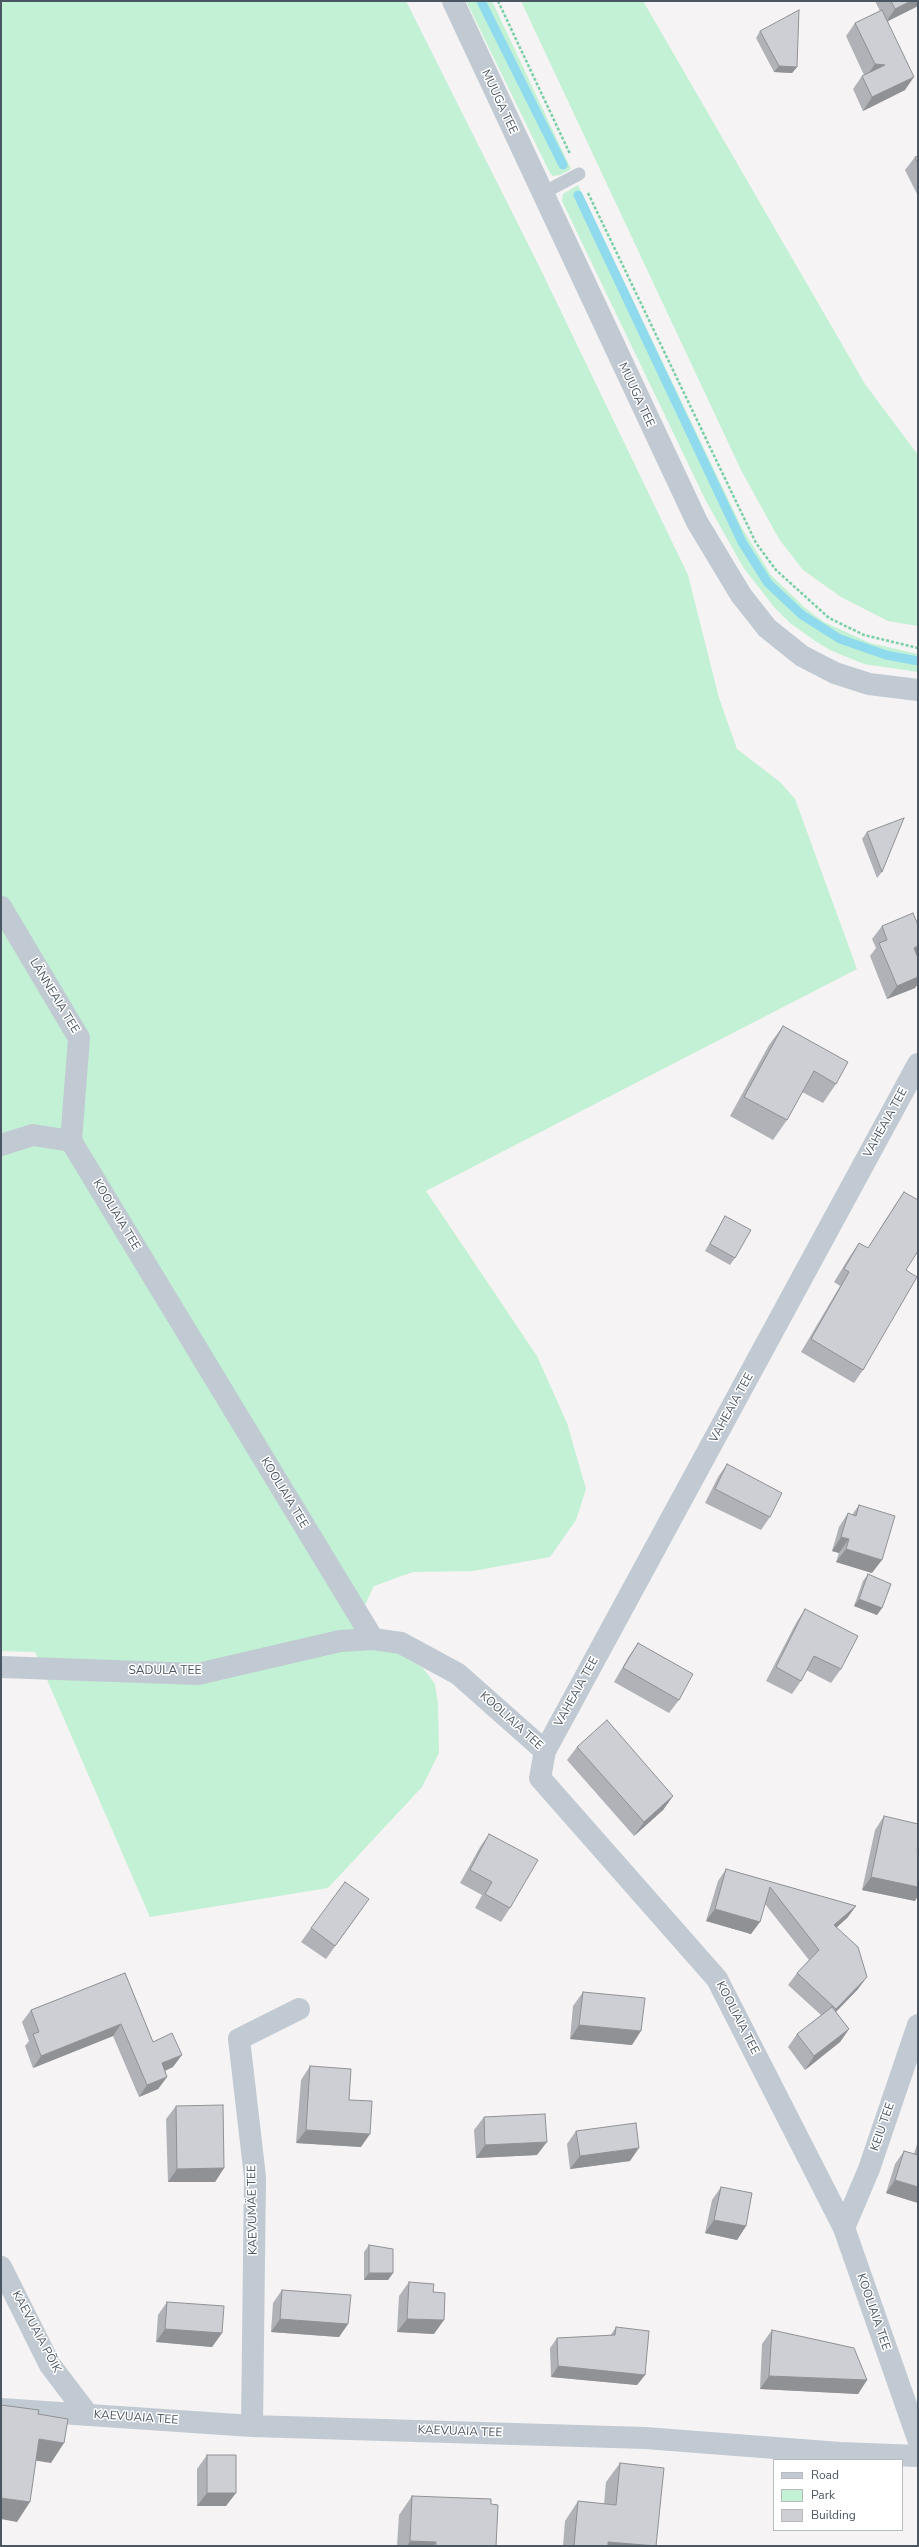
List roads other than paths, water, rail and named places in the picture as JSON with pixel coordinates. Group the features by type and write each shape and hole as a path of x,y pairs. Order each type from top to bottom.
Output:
{"street":[{"name":"MUUGA TEE","path":"453,1 541,194 696,522 741,595 767,628 802,656 835,673 869,684 918,690"},
{"name":"LÄNNEAIA TEE","path":"1,908 79,1038 71,1141"},
{"name":"VAHEAIA TEE","path":"545,1751 918,1064"},
{"path":"1,1145 33,1135 71,1141"},
{"name":"KOOLIAIA TEE","path":"71,1141 373,1640 401,1643 458,1674 545,1751 540,1778 717,1979 844,2228 918,2439"},
{"name":"SADULA TEE","path":"1,1667 198,1674 340,1641 373,1640"},
{"name":"KAEVUMÄE TEE","path":"252,2426 255,2177 238,2039 299,2009"},
{"name":"KEIU TEE","path":"844,2228 869,2169 918,2025"},
{"name":"KAEVUAIA PÕIK","path":"1,2267 50,2364 88,2415"},
{"name":"KAEVUAIA TEE","path":"1,2409 252,2426 645,2438 840,2453 918,2456"}],"lane":[{"path":"541,194 579,174"}],"waterway":[{"path":"481,1 563,165"},
{"path":"578,195 742,542 768,583 802,615 840,639 886,655 918,661"}]}
